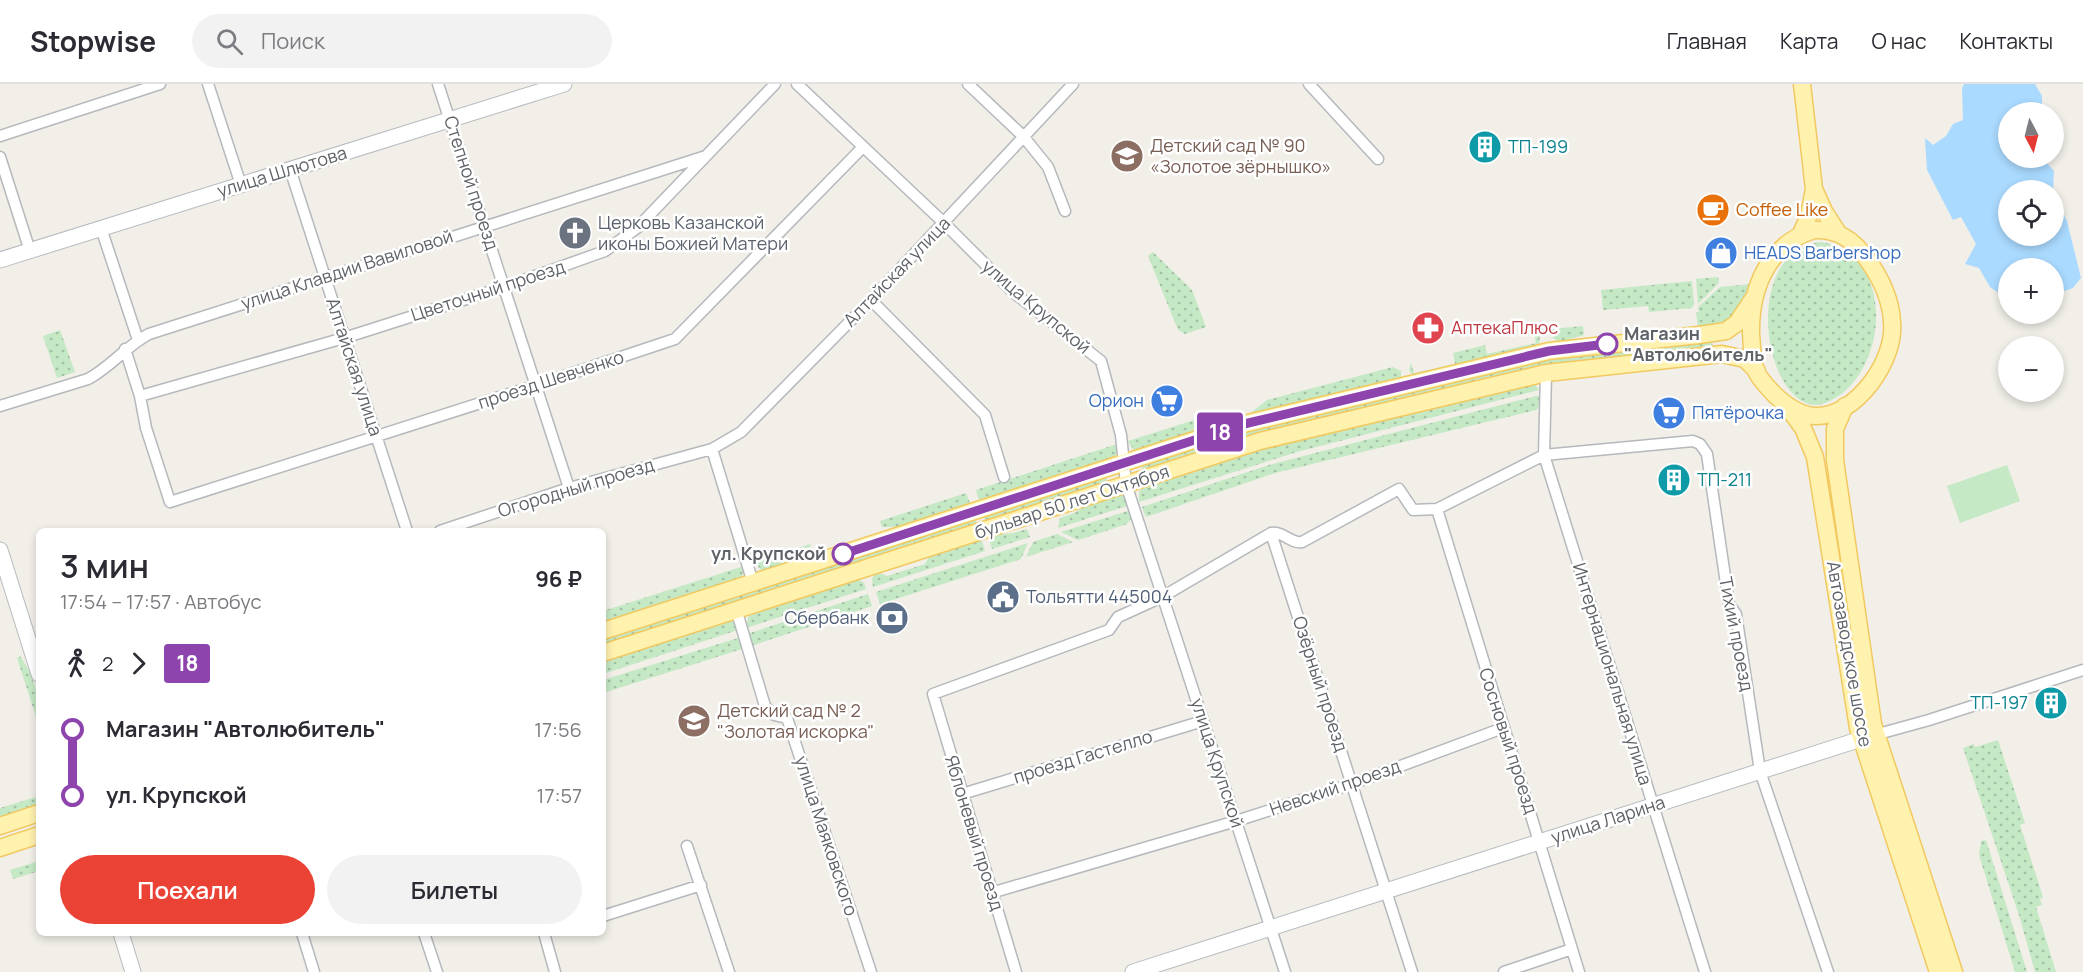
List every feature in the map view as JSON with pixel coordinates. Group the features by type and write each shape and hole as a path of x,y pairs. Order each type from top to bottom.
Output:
{"main road":[{"path":"1801,234 1809,214 1814,189 1803,84"},
{"path":"1814,189 1838,233 1859,248 1877,274 1884,288 1893,322 1891,340 1884,363 1855,402 1832,413 1817,416 1803,415 1786,405 1768,388 1756,371 1751,322 1755,296 1761,276 1781,248 1801,234 1814,230 1838,233"},
{"name":"бульвар 50 лет Октября","path":"606,630 1244,424 1538,353 1726,331 1737,323 1755,296"},
{"name":"бульвар 50 лет Октября","path":"606,652 1260,441 1546,373 1722,354 1745,359 1756,371"},
{"name":"Автозаводское шоссе","path":"1786,405 1803,428 1815,456 1869,737 1938,972"},
{"name":"Автозаводское шоссе","path":"1845,406 1835,429 1834,460 1869,737 1954,972"},
{"path":"0,826 36,814"},
{"path":"0,848 36,836"}],"street":[{"path":"0,136 160,84"},
{"path":"208,84 241,184"},
{"name":"Степной проезд","path":"438,84 569,488"},
{"name":"улица Шлютова","path":"0,260 564,84"},
{"name":"Цветочный проезд","path":"140,396 344,338 504,287 605,251 637,228 776,84"},
{"name":"улица Крупской","path":"797,84 944,223 1013,292 1101,362 1121,435 1126,484 1285,972"},
{"path":"968,84 1023,136 1048,167 1065,211"},
{"name":"Алтайская улица","path":"712,449 741,432 871,300 1073,84"},
{"path":"1309,84 1378,159"},
{"name":"проезд Шевченко","path":"140,396 146,428 170,502 537,386 675,339 863,147"},
{"name":"улица Клавдии Вавиловой","path":"0,406 88,379 111,364 125,349 150,334 706,156"},
{"path":"0,157 30,251"},
{"name":"Алтайская улица","path":"290,169 406,528"},
{"path":"101,228 138,340"},
{"path":"871,300 985,415 1004,477"},
{"path":"125,349 140,396"},
{"name":"Интернациональная улица","path":"1546,373 1544,455 1705,972"},
{"name":"Тихий проезд","path":"1544,455 1693,441 1704,447 1707,454 1729,604 1736,614 1760,771 1828,972"},
{"path":"712,449 753,583"},
{"name":"Огородный проезд","path":"449,528 569,488 712,449"},
{"path":"1162,597 1271,533 1277,532 1297,543 1302,542 1399,489 1413,510 1437,510 1544,455"},
{"name":"Сосновый проезд","path":"1437,510 1579,972"},
{"name":"Озёрный проезд","path":"1271,533 1412,972"},
{"path":"0,550 36,664"},
{"name":"Яблоневый проезд","path":"1016,972 933,694 1109,630 1118,617 1162,597"},
{"name":"улица Маяковского","path":"736,609 765,706 774,715 787,718 871,972"},
{"name":"улица Ларина","path":"1133,972 2083,670"},
{"name":"проезд Гастелло","path":"962,794 1203,721"},
{"name":"Невский проезд","path":"991,893 1236,821 1352,784 1503,728"},
{"path":"687,846 729,972"},
{"path":"606,915 701,885"},
{"path":"122,936 133,972"},
{"path":"303,936 314,972"},
{"path":"425,936 437,972"},
{"path":"546,936 555,972"},
{"path":"1504,972 1572,949"}],"green space":[{"path":"1821,242 1844,251 1861,266 1871,286 1876,309 1875,333 1868,357 1856,378 1840,395 1825,403 1815,405 1797,397 1782,379 1773,354 1768,325 1770,296 1779,271 1796,251"},
{"path":"1153,252 1192,290 1206,327 1185,334 1178,330 1148,256"},
{"path":"1718,277 1719,283 1698,304 1696,279"},
{"path":"1692,281 1694,304 1692,308 1649,312 1648,306 1603,310 1601,290"},
{"path":"1751,284 1744,305 1727,323 1698,328 1696,312 1699,312 1698,307 1720,287"},
{"path":"1583,326 1584,335 1559,342 1553,338 1551,329"},
{"path":"60,330 75,372 57,378 43,336"},
{"path":"1534,332 1540,336 1539,345 1413,376 1409,370 1411,363 1414,373 1455,364 1453,353 1485,345 1487,354 1536,343"},
{"path":"1709,342 1713,344 1709,348 1646,354 1645,348"},
{"path":"1639,348 1639,355 1141,470 1144,465 1252,430 1546,358"},
{"path":"1393,367 1401,371 1401,378 1248,415 1267,400"},
{"path":"1534,383 1539,390 1297,452 1139,502 1139,492 1143,486 1237,455"},
{"path":"1540,395 1541,405 1536,410 1275,473 1146,517 1142,507 1269,465"},
{"path":"1226,410 1230,423 1134,451 1128,441"},
{"path":"1117,444 1117,453 1112,460 980,504 976,490"},
{"path":"2007,465 2020,501 1960,523 1947,486"},
{"path":"1106,477 1108,483 986,523 983,515"},
{"path":"966,493 971,506 905,527 882,527 880,521"},
{"path":"1120,494 1125,496 1130,505 1058,528 1060,518 1074,513 1089,503"},
{"path":"1131,510 1131,519 1127,524 1078,540 1061,532"},
{"path":"975,518 977,526 606,646 606,637"},
{"path":"1027,529 1030,537 992,549 988,536"},
{"path":"1057,534 1073,542 1026,557 1033,542"},
{"path":"981,538 985,551 873,587 872,579 875,573 887,576 925,564 930,555"},
{"path":"1028,543 1021,559 880,604 876,592"},
{"path":"810,544 812,551 793,564 762,571 755,563"},
{"path":"744,566 740,580 606,624 606,610"},
{"path":"858,579 864,583 866,589 746,628 748,618 753,611"},
{"path":"868,594 872,606 751,646 747,634"},
{"path":"734,618 738,630 606,673 606,659"},
{"path":"738,638 742,649 606,692 606,679"},
{"path":"20,656 36,690 36,717 17,658"},
{"path":"1998,740 2025,823 2020,825 2043,897 2040,899 2042,905 2036,907 2056,972 2035,972 2019,915 1963,748"},
{"path":"36,797 36,808 0,820 0,808"},
{"path":"1986,840 2027,972 2015,972 1979,855 1981,841"},
{"path":"36,862 36,872 13,879 10,870"}],"water":[{"path":"1964,84 2035,84 2042,96 2042,102 1998,102 1998,168 2051,168 2054,171 2054,180 1998,180 1998,246 2064,246 2064,215 2081,278 2073,288 2064,291 2064,258 1998,258 1998,292 1990,287 1979,268 1965,264 1976,244 1961,217 1953,220 1927,170 1925,138 1933,145 1946,136 1953,124 1963,120 1962,88"}],"bus line":[{"name":"18","path":"843,554 1244,424 1549,351 1607,344"}],"place":[{"name":"ТП-199","path":"1485,147"},
{"name":"Детский сад № 90 «Золотое зёрнышко»","path":"1127,156"},
{"name":"Coffee Like","path":"1713,210"},
{"name":"Церковь Казанской иконы Божией Матери","path":"575,233"},
{"name":"HEADS Barbershop","path":"1721,253"},
{"name":"АптекаПлюс","path":"1428,328"},
{"name":"Магазин \"Автолюбитель\"","path":"1607,344"},
{"name":"Орион","path":"1167,401"},
{"name":"Пятёрочка","path":"1669,413"},
{"name":"ТП-211","path":"1674,480"},
{"name":"ул. Крупской","path":"843,554"},
{"name":"Тольятти 445004","path":"1003,597"},
{"name":"Сбербанк","path":"892,618"},
{"name":"ТП-197","path":"2051,703"},
{"name":"Детский сад № 2 \"Золотая искорка\"","path":"694,721"}]}
